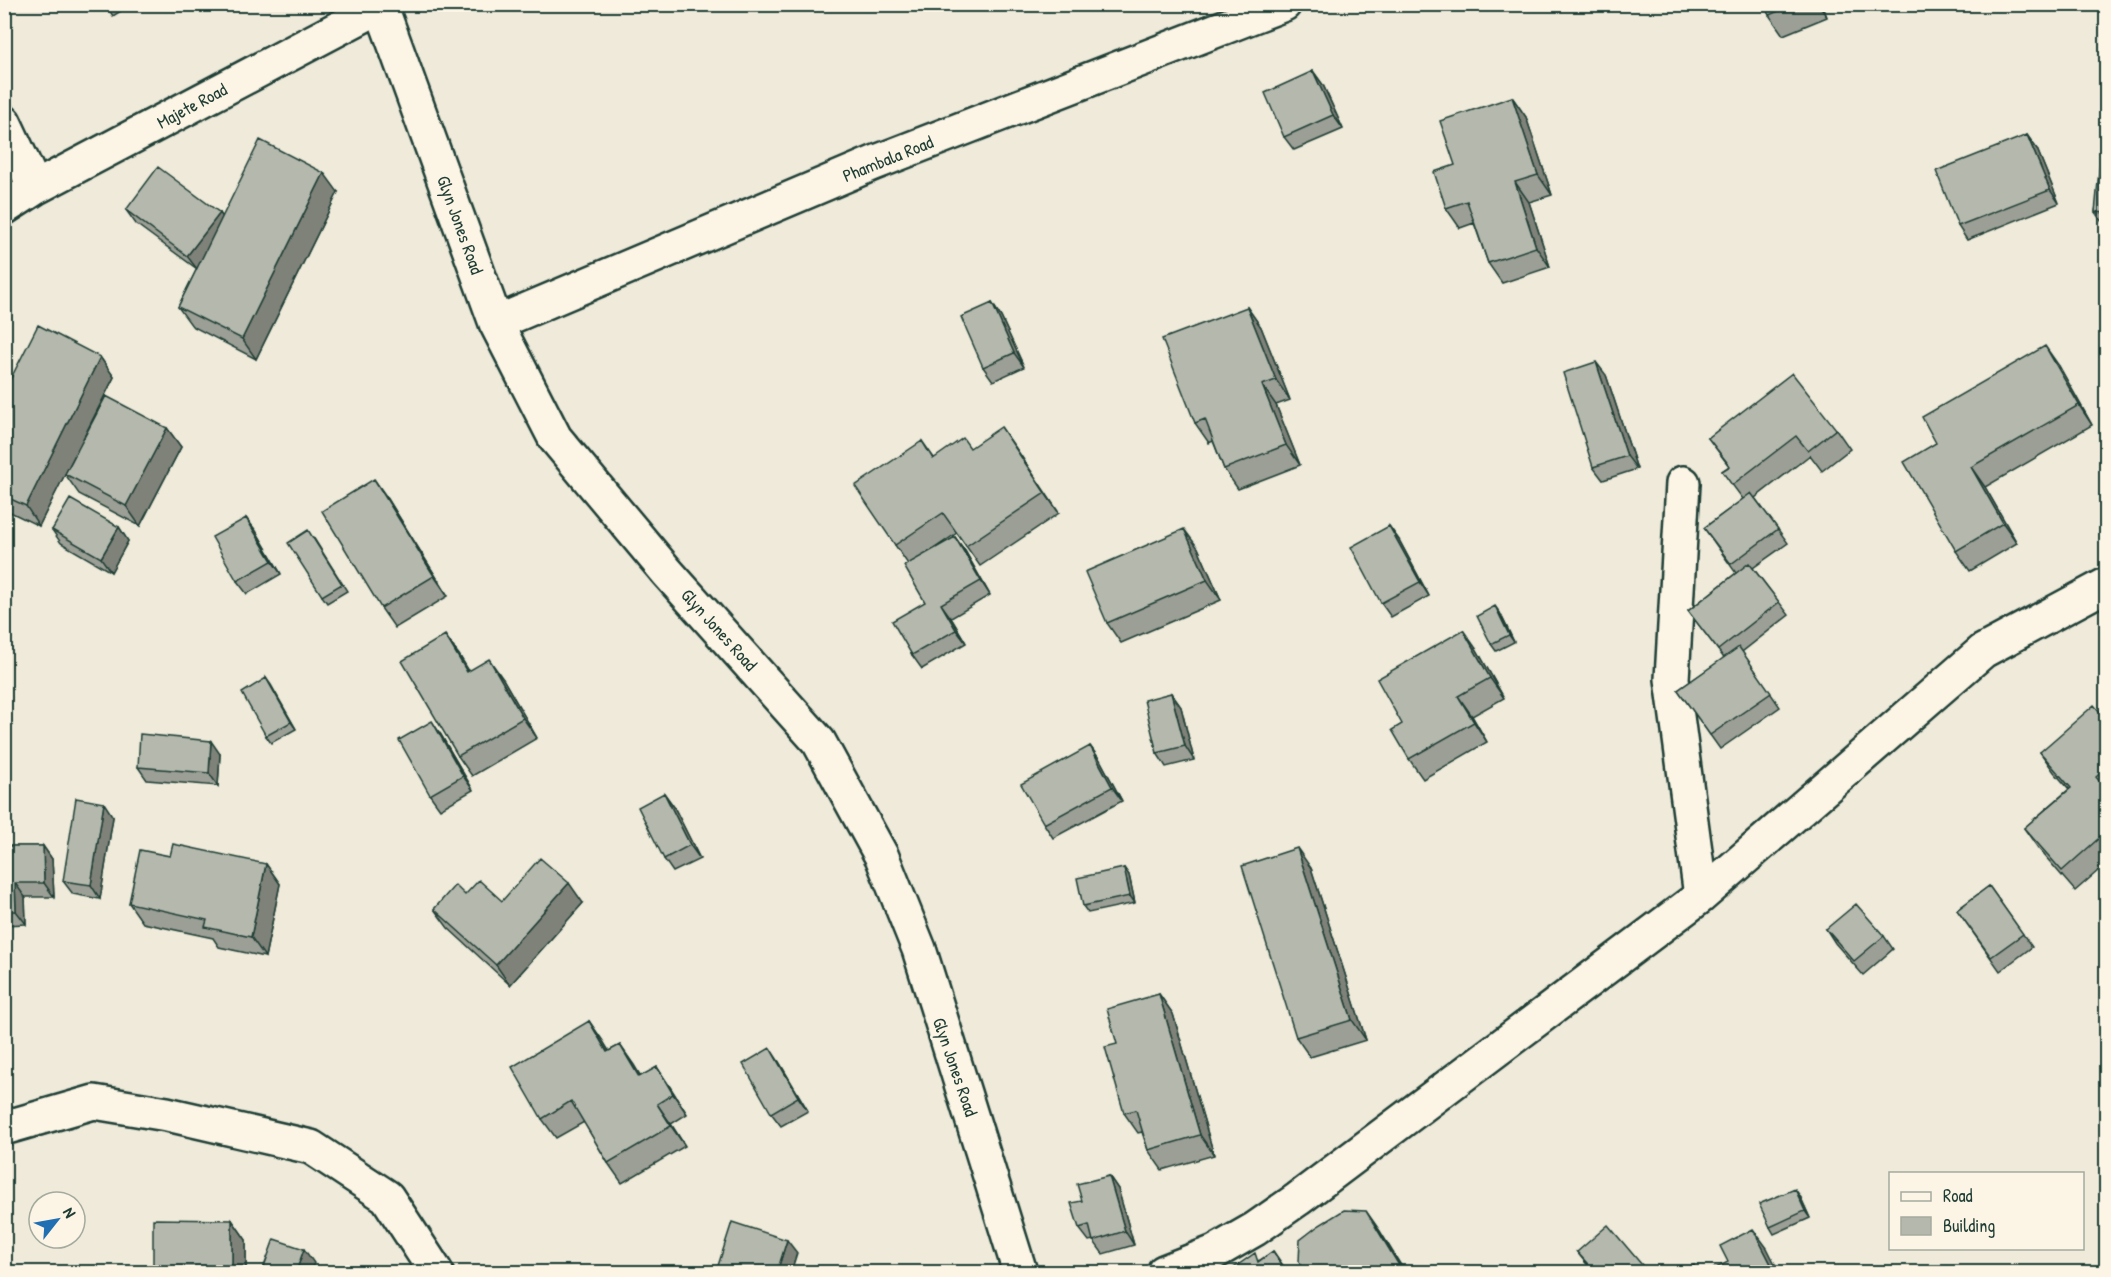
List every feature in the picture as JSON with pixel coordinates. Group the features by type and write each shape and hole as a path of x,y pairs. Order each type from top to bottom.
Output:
{"street":[{"name":"Majete Road","path":"4,208 35,188 381,5"},
{"name":"Glyn Jones Road","path":"381,5 496,323 555,438 667,572 819,742 882,857 918,949 1020,1272"},
{"name":"Phambala Road","path":"496,323 874,163 1267,8"},
{"path":"4,122 35,188"},
{"path":"1683,483 1672,679 1701,896"},
{"path":"1164,1272 1215,1252 1255,1229 1289,1205 1701,896 1983,651 2106,585"},
{"path":"4,1128 94,1102 167,1114 311,1147 387,1197 436,1272"}],"building":[{"path":"1764,4 1796,4 1769,15"},
{"path":"1313,71 1333,115 1284,137 1265,93"},
{"path":"1512,97 1538,175 1515,182 1536,247 1488,263 1467,201 1446,208 1434,172 1455,165 1440,121"},
{"path":"2027,135 2050,190 1958,226 1936,171"},
{"path":"260,140 324,173 242,339 178,307"},
{"path":"2101,151 2106,152 2106,213 2095,212"},
{"path":"158,167 220,213 187,256 126,210"},
{"path":"992,303 1014,353 983,367 961,317"},
{"path":"1247,307 1276,380 1262,385 1286,445 1224,469 1205,419 1195,423 1162,339"},
{"path":"38,325 100,357 26,506 4,496 4,392"},
{"path":"2045,346 2079,405 1971,467 2003,523 1956,551 1904,462 1936,443 1922,417"},
{"path":"1596,362 1627,456 1593,467 1563,373"},
{"path":"1792,373 1836,429 1808,451 1796,436 1732,485 1722,471 1730,466 1708,438"},
{"path":"106,396 167,428 126,506 65,474"},
{"path":"1001,427 1045,493 966,546 943,513 895,545 855,486 922,441 933,459 963,438 970,448"},
{"path":"374,479 434,576 381,608 322,511"},
{"path":"1751,493 1778,529 1731,564 1704,528"},
{"path":"70,499 119,527 101,558 52,530"},
{"path":"246,518 272,561 237,581 212,537"},
{"path":"1389,526 1420,582 1381,603 1351,547"},
{"path":"1184,529 1207,580 1107,623 1085,572"},
{"path":"308,530 342,584 322,596 288,543"},
{"path":"955,537 981,581 941,604 956,630 912,655 892,621 925,602 904,566"},
{"path":"1749,563 1779,602 1718,650 1688,611"},
{"path":"1495,606 1509,635 1491,644 1477,616"},
{"path":"1463,630 1490,678 1458,696 1474,722 1409,759 1392,730 1402,724 1377,679"},
{"path":"445,635 467,672 489,659 523,718 458,756 402,661"},
{"path":"1739,647 1771,693 1710,735 1678,690"},
{"path":"266,678 291,722 266,736 242,693"},
{"path":"1171,693 1185,746 1157,753 1144,700"},
{"path":"2094,705 2106,719 2106,768 2096,777 2106,789 2106,832 2062,871 2024,828 2071,788 2040,752"},
{"path":"432,721 463,776 430,795 399,740"},
{"path":"140,734 211,741 209,773 138,767"},
{"path":"1090,746 1112,787 1044,824 1021,784"},
{"path":"664,793 690,845 664,859 638,807"},
{"path":"76,798 104,803 91,885 63,881"},
{"path":"173,844 266,864 251,937 205,927 207,920 129,903 140,850 170,856"},
{"path":"4,846 43,846 44,883 15,883 16,911 4,911"},
{"path":"1297,848 1352,1020 1296,1037 1242,866"},
{"path":"540,858 569,883 496,965 434,909 455,885 465,895 479,880 502,901"},
{"path":"1124,868 1130,896 1083,906 1077,878"},
{"path":"1989,886 2023,934 1991,957 1957,910"},
{"path":"1856,904 1884,936 1854,961 1826,929"},
{"path":"1159,994 1200,1135 1148,1150 1136,1110 1124,1113 1105,1047 1117,1044 1107,1009"},
{"path":"589,1021 607,1052 620,1045 639,1077 657,1067 673,1094 657,1104 671,1126 608,1163 571,1101 542,1119 512,1067"},
{"path":"770,1048 798,1097 771,1113 743,1064"},
{"path":"1109,1176 1125,1231 1093,1241 1089,1225 1079,1228 1071,1203 1082,1201 1077,1184"},
{"path":"1795,1189 1805,1211 1770,1227 1759,1204"},
{"path":"1344,1210 1366,1211 1403,1272 1304,1272 1299,1262 1300,1240"},
{"path":"153,1219 232,1220 232,1272 173,1272 173,1268 153,1268"},
{"path":"732,1222 787,1240 777,1272 716,1272"},
{"path":"1608,1225 1648,1272 1595,1272 1577,1252"},
{"path":"1753,1229 1775,1272 1708,1272 1728,1262 1720,1246"},
{"path":"274,1239 304,1249 296,1272 262,1272"},
{"path":"1273,1251 1282,1267 1275,1272 1228,1272 1255,1253 1258,1262"},
{"path":"1694,1265 1697,1272 1680,1272"}]}
